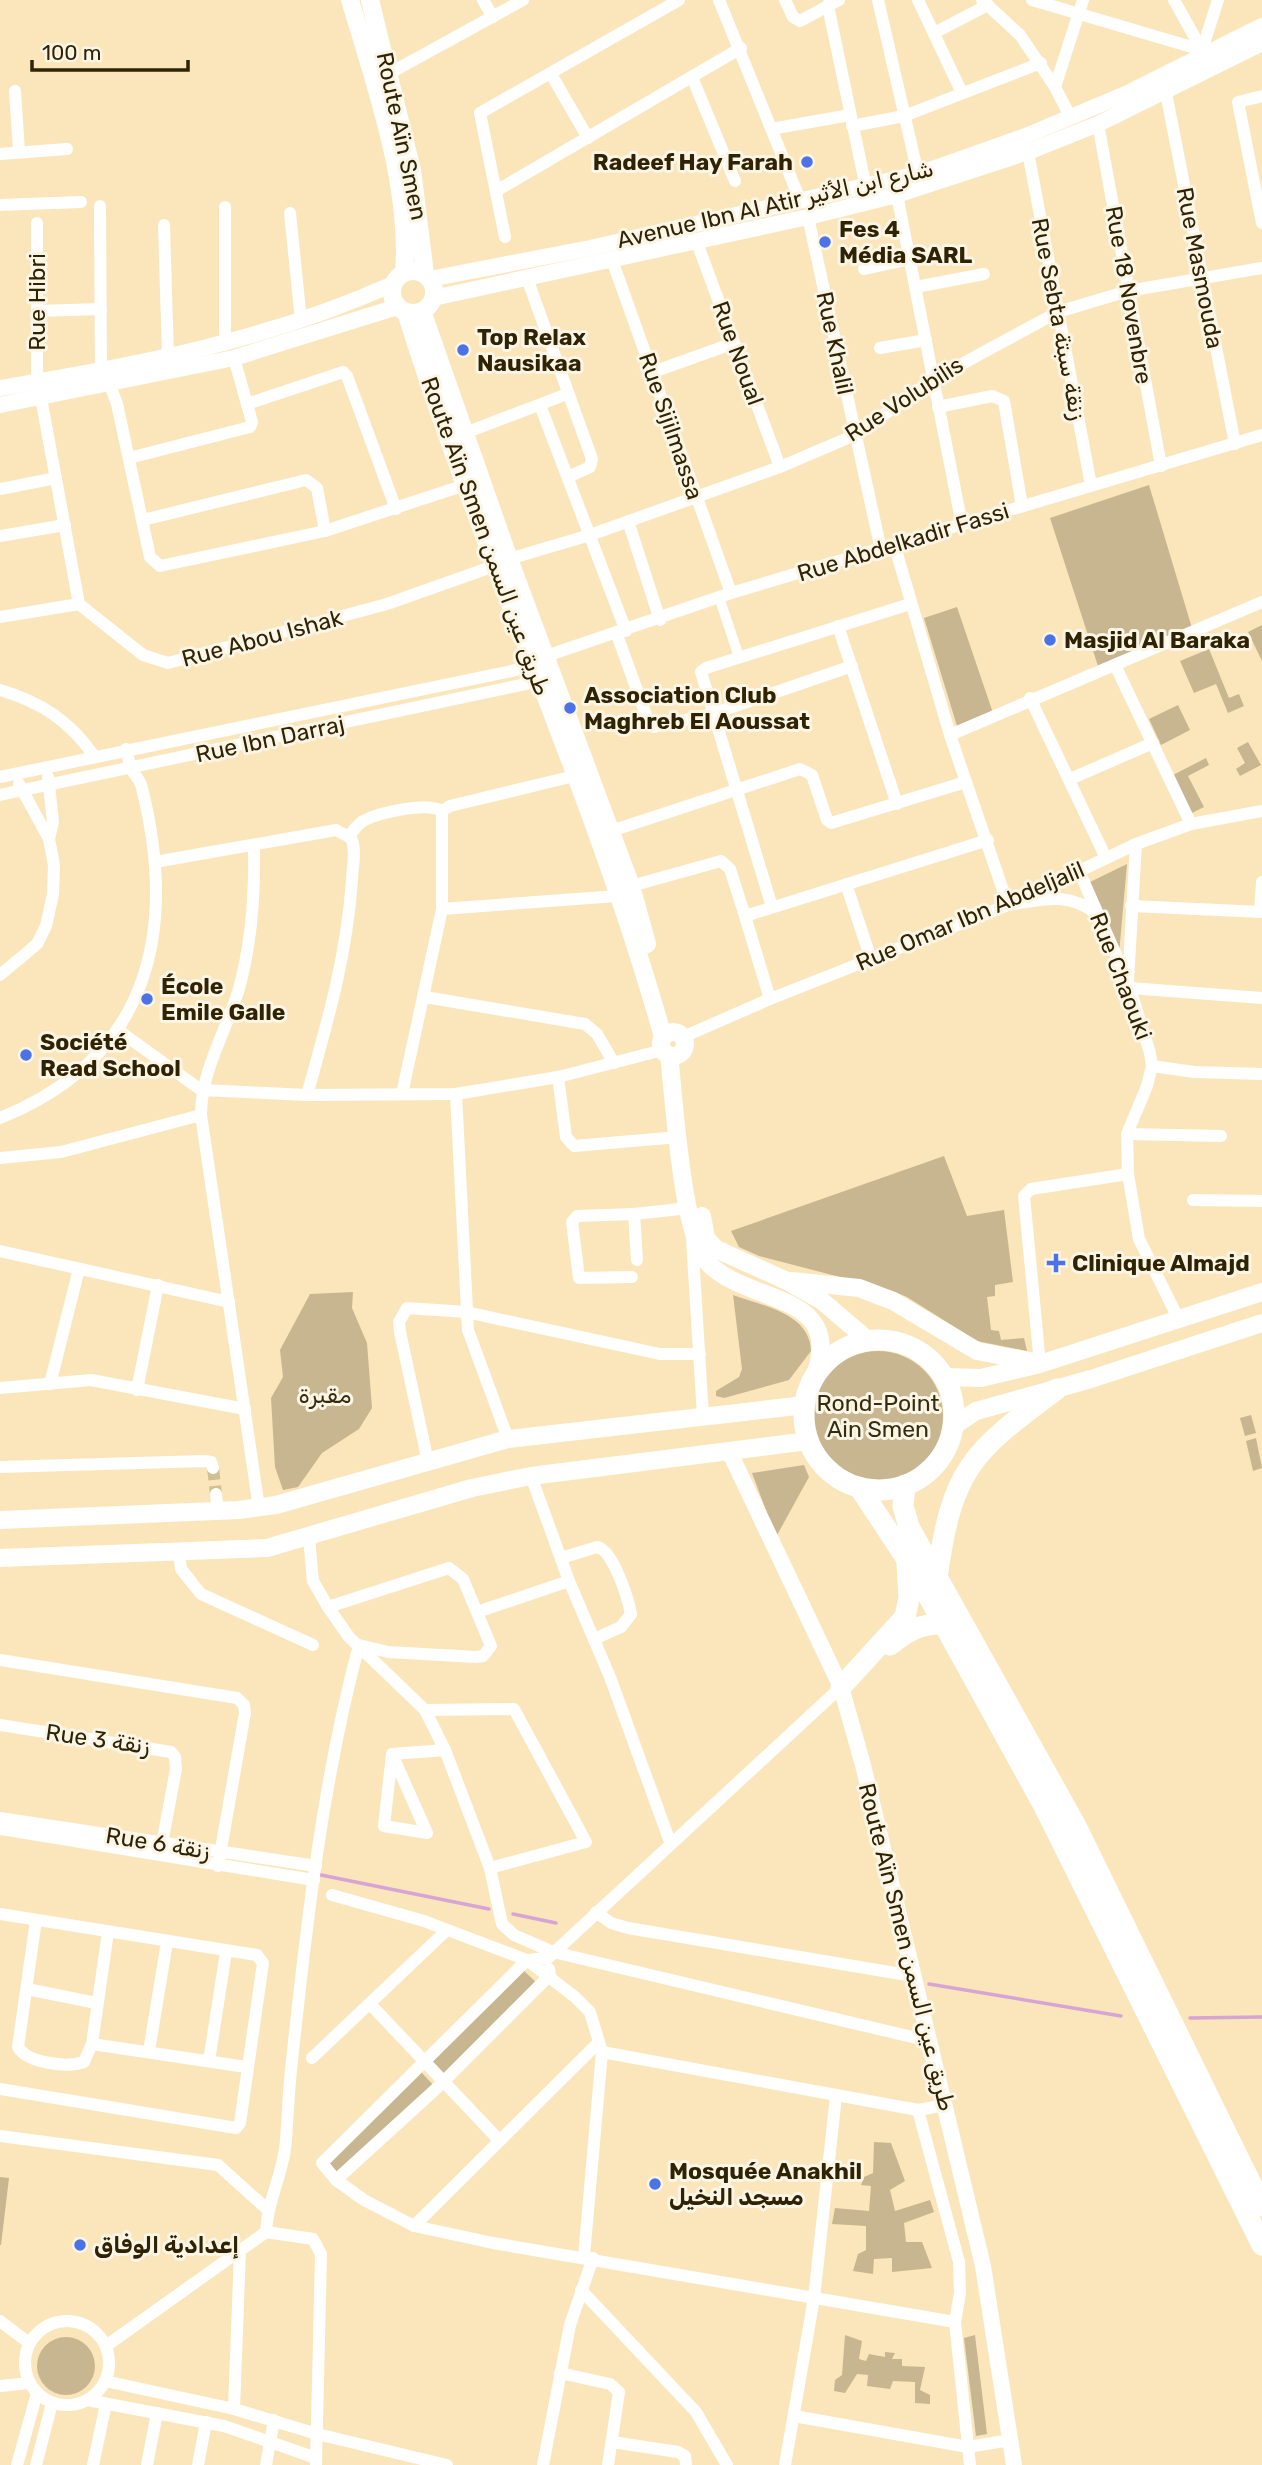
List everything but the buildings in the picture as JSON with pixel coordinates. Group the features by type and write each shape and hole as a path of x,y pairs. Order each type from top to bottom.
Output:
{"highway":[{"path":"869,1341 889,1341 914,1349 930,1361 943,1377 952,1402 952,1427 946,1447 936,1462 920,1477 905,1485 877,1490 859,1488 830,1472 818,1459 808,1441 804,1405 814,1378 836,1354 869,1341"},
{"path":"937,1578 951,1501 967,1468 988,1441 1057,1389"},
{"path":"905,1485 906,1517 937,1578 1076,1826 1262,2206"},
{"path":"859,1488 907,1558 1045,1808 1262,2245"},
{"path":"841,1687 905,1617 909,1598 907,1558"},
{"path":"841,1687 905,1633 926,1623 944,1624"}],"main road":[{"name":"Route Aïn Smen","path":"350,0 395,170 404,235 399,278 392,296 415,307 428,277 418,203 390,74 370,0"},
{"path":"399,278 416,271 428,277"},
{"name":"Route Aïn Smen طريق عين السمن","path":"415,307 465,433 502,563"},
{"name":"Route Aïn Smen طريق عين السمن","path":"415,307 465,485 502,563 611,831 624,891 672,1044"},
{"name":"Route Aïn Smen طريق عين السمن","path":"539,657 540,681 574,776 624,891"},
{"path":"672,1044 679,1137 698,1251 709,1265 736,1283 804,1311 821,1337 823,1348 814,1378"},
{"path":"672,1044 706,1238 724,1254 787,1281 822,1301 869,1341"},
{"path":"787,1281 859,1288 893,1301 977,1351 1040,1364"},
{"path":"943,1377 981,1378 1040,1364 1262,1292"},
{"path":"952,1427 975,1410 1057,1389 1262,1323"},
{"path":"0,1520 217,1502 259,1508 508,1439 804,1405"},
{"path":"0,1558 267,1548 309,1538 472,1488 531,1476 808,1441"}],"street":[{"path":"483,0 492,17"},
{"path":"390,74 523,0"},
{"path":"505,237 480,113 679,0"},
{"path":"719,0 741,48 800,200"},
{"path":"785,0 797,21 832,2 851,120 866,188"},
{"path":"878,0 918,174"},
{"path":"918,0 962,93"},
{"path":"1032,0 1204,53"},
{"path":"1055,86 1083,0"},
{"path":"1174,0 1204,53"},
{"path":"1204,53 1218,0"},
{"path":"934,33 985,3 1020,35 1041,63 1071,118"},
{"name":"Avenue Ibn Al Atir شارع ابن الأثير","path":"428,277 866,188 918,174 1071,118 1262,26"},
{"name":"Avenue Ibn Al Atir شارع ابن الأثير","path":"0,388 39,390 110,385 229,351 527,278 897,195 1028,152 1098,124 1166,93 1262,43"},
{"path":"496,191 741,48"},
{"path":"771,129 904,116 1041,63"},
{"path":"551,74 588,138"},
{"path":"692,77 735,181"},
{"path":"15,91 19,152"},
{"name":"Rue Masmouda","path":"1166,93 1235,444"},
{"path":"1262,96 1238,102 1262,223"},
{"name":"Rue 18 Novenbre","path":"1098,124 1161,466"},
{"path":"0,154 67,149"},
{"name":"Rue Sebta زنقة سبتة","path":"1028,152 1091,485"},
{"path":"897,195 962,524"},
{"path":"0,205 80,202"},
{"path":"100,206 101,371"},
{"path":"129,458 248,428 252,422 229,351 225,207"},
{"path":"290,213 301,321"},
{"name":"Rue Khalil","path":"808,217 881,550"},
{"name":"Rue Hibri","path":"37,223 39,390 79,604"},
{"path":"164,225 168,357"},
{"name":"Rue Noual","path":"696,240 780,467"},
{"path":"864,269 911,259"},
{"name":"Rue Sijilmassa","path":"612,260 696,497 725,595"},
{"name":"Rue Volubilis","path":"502,563 590,535 780,467 855,435 934,379 1058,312 1128,291 1262,268"},
{"path":"916,287 984,274"},
{"name":"Avenue Ibn Al Atir شارع ابن الأثير","path":"0,405 101,371 168,357 229,351 399,278"},
{"path":"527,278 593,462 590,467 568,477"},
{"path":"37,311 101,309"},
{"path":"880,348 926,340"},
{"path":"653,372 734,342"},
{"path":"247,404 343,372 396,509"},
{"path":"110,385 150,557 160,566 325,531 465,485"},
{"path":"465,433 567,394"},
{"path":"939,407 992,396 1004,401 1022,506"},
{"path":"541,405 590,535 649,723 660,727 712,714 852,666"},
{"name":"Rue Abdelkadir Fassi","path":"539,657 660,620 725,595 895,547 962,524 1262,435"},
{"path":"0,489 56,478"},
{"path":"143,520 306,480 313,482 317,488 325,531"},
{"path":"628,521 660,620"},
{"path":"0,536 65,525"},
{"path":"895,547 950,735 1008,905 1065,898 1079,902 1097,913"},
{"name":"Rue Abou Ishak","path":"79,604 143,655 168,663 245,640 387,604 502,563"},
{"path":"725,595 739,657"},
{"path":"950,735 1030,698 1262,602"},
{"path":"0,618 79,604"},
{"path":"772,907 701,675 706,667 910,604"},
{"path":"838,626 897,804"},
{"name":"Rue Ibn Darraj","path":"0,777 512,671 539,657"},
{"path":"1115,665 1191,824"},
{"name":"Rue Ibn Darraj","path":"0,795 540,681"},
{"path":"454,683 458,700"},
{"path":"0,690 57,714 68,723 94,756"},
{"path":"1030,698 1106,858"},
{"path":"286,716 290,735"},
{"path":"1069,779 1153,743"},
{"path":"142,784 149,764 146,745"},
{"path":"0,1118 42,1099 74,1078 118,1030 135,1000 149,964 155,928 155,862 142,784 131,769 126,749"},
{"path":"47,766 53,822 49,839"},
{"path":"611,831 804,769 812,775 827,820 831,823 966,782"},
{"path":"0,975 37,944 46,926 53,894 54,864 49,839 20,791 16,773"},
{"path":"441,813 450,806 574,776"},
{"path":"349,836 367,819 419,807 434,806 441,813 442,909 402,1094"},
{"name":"Rue Omar Ibn Abdeljalil","path":"201,1090 307,1095 456,1094 558,1077 614,1063 672,1044 770,999 1008,905 1136,844 1191,824 1262,811"},
{"path":"155,862 336,830 349,836 354,846 345,951 307,1095"},
{"path":"745,916 988,840"},
{"path":"1136,844 1129,985 1262,998"},
{"path":"254,846 254,899 247,959 230,1014 201,1090 201,1115 259,1508"},
{"path":"442,909 624,891 721,861 730,869 770,999"},
{"name":"Rue Chaouki","path":"1079,871 1129,985 1152,1066 1143,1100 1127,1134 1128,1174 1139,1239 1179,1320"},
{"path":"1131,906 1261,912 1262,882"},
{"path":"846,884 871,959"},
{"path":"425,997 585,1024 597,1034 614,1063"},
{"path":"118,1030 201,1090"},
{"path":"1152,1066 1194,1072 1262,1074"},
{"path":"558,1077 566,1137 574,1146 679,1137"},
{"path":"456,1094 467,1273 466,1312 477,1358 508,1439"},
{"path":"0,1158 61,1152 201,1115"},
{"path":"1127,1134 1221,1136"},
{"path":"1040,1364 1024,1196 1031,1189 1128,1174"},
{"path":"1193,1200 1262,1201"},
{"path":"634,1214 637,1260"},
{"path":"632,1277 579,1278 572,1222 578,1216 690,1215 703,1416"},
{"path":"0,1251 229,1302"},
{"path":"50,1384 79,1269"},
{"path":"137,1390 158,1285"},
{"path":"428,1462 399,1322 407,1308 466,1312 636,1350 676,1355 700,1354"},
{"path":"0,1388 91,1380 245,1409"},
{"name":"Route Aïn Smen طريق عين السمن","path":"729,1451 841,1687 863,1765 983,2266 1014,2465"},
{"path":"0,1466 205,1461 211,1462 214,1468"},
{"path":"531,1476 670,1842"},
{"path":"309,1538 310,1569 317,1591 359,1645 425,1710 445,1751 490,1868 499,1914 505,1928 551,1955 929,2041"},
{"path":"561,1558 597,1546 608,1552 614,1566 631,1614 621,1627 594,1639"},
{"path":"179,1553 181,1569 201,1594 313,1645"},
{"path":"328,1607 449,1568 463,1579 491,1646 483,1656 388,1652 359,1645"},
{"path":"477,1612 569,1581"},
{"path":"266,2231 268,2210 285,2151 290,2072 316,1866 345,1697 359,1645"},
{"path":"0,1660 237,1698 244,1705 245,1713 220,1860"},
{"path":"841,1687 670,1842 551,1955 527,1960 426,2062 324,2159 323,2166 336,2180 383,2212 414,2226 493,2243 589,2257 955,2322"},
{"path":"425,1710 514,1709 586,1842 490,1868"},
{"name":"Rue 3 زنقة","path":"0,1725 171,1752 175,1757 176,1769 161,1850"},
{"path":"392,1754 445,1751"},
{"path":"392,1754 422,1822 428,1833 384,1826 392,1754"},
{"name":"Rue 6 زنقة","path":"0,1818 314,1880"},
{"name":"Rue 6 زنقة","path":"0,1829 161,1850"},
{"name":"Rue 6 زنقة","path":"220,1860 316,1866"},
{"path":"332,1895 447,1930 527,1960 550,1975 584,2004 600,2047 589,2257 570,2325 543,2465"},
{"path":"596,1912 611,1923 628,1928 913,1976"},
{"path":"0,1914 257,1955 262,1959 240,2123 233,2129 0,2089"},
{"path":"36,1920 18,2038 22,2054 77,2064 84,2062 92,2044 108,1932"},
{"path":"312,2058 371,2005 447,1930"},
{"path":"149,2051 167,1942"},
{"path":"209,2061 226,1951"},
{"path":"336,2180 445,2081 550,1975 551,1955"},
{"path":"27,1989 96,2003"},
{"path":"371,2005 499,2140"},
{"path":"92,2044 246,2067"},
{"path":"600,2047 836,2096 918,2110 945,2105"},
{"path":"414,2226 499,2140 600,2047"},
{"path":"785,2465 814,2298 836,2096"},
{"path":"918,2110 959,2262 960,2293 955,2322 970,2465"},
{"path":"0,2136 205,2162 229,2172 268,2210"},
{"path":"0,2386 33,2388 52,2403 68,2405 88,2400 206,2422 270,2441 316,2462 321,2254 316,2242 310,2238 266,2231 106,2346"},
{"path":"234,2409 240,2251"},
{"path":"581,2290 696,2412 727,2465"},
{"path":"17,2465 33,2388 24,2363 29,2343 43,2328 69,2320 88,2326 106,2346 110,2364 105,2381 88,2400"},
{"path":"0,2321 29,2343"},
{"path":"560,2373 610,2384 617,2389 621,2397 608,2465"},
{"path":"105,2381 234,2409 317,2434 447,2465"},
{"path":"36,2465 52,2403"},
{"path":"93,2465 106,2403"},
{"path":"147,2465 157,2413"},
{"path":"794,2416 968,2447 1010,2440"},
{"path":"266,2465 274,2420"},
{"path":"198,2465 206,2422"},
{"path":"612,2442 678,2452 685,2456 686,2465"}],"green space":[{"path":"1149,485 1192,628 1098,666 1050,518"},
{"path":"957,607 994,716 957,726 924,618"},
{"path":"1262,625 1262,661 1248,632"},
{"path":"1209,649 1229,698 1239,694 1244,706 1228,713 1216,684 1194,693 1180,661"},
{"path":"1178,705 1190,730 1161,745 1149,719"},
{"path":"1248,742 1261,765 1240,776 1236,769 1245,763 1237,748"},
{"path":"1206,758 1209,765 1188,776 1204,807 1192,813 1173,775"},
{"path":"1127,864 1119,954 1090,882"},
{"path":"944,1156 967,1216 1004,1210 1013,1282 995,1285 995,1296 987,1297 991,1330 999,1331 1001,1340 1024,1338 1027,1351 977,1341 907,1297 890,1290 759,1256 739,1247 731,1231"},
{"name":"مقبرة","path":"353,1292 352,1308 367,1343 372,1408 359,1429 322,1453 298,1487 283,1490 275,1467 271,1398 283,1377 280,1350 310,1294"},
{"path":"733,1295 794,1319 809,1338 811,1351 789,1380 724,1398 716,1396 716,1391 739,1377 742,1369"},
{"name":"Rond-Point Ain Smen","path":"878,1351 903,1356 924,1370 938,1391 943,1416 938,1441 924,1462 903,1476 878,1481 853,1476 832,1462 818,1441 813,1416 818,1391 832,1370 853,1356"},
{"path":"1251,1415 1256,1433 1245,1436 1240,1418"},
{"path":"1256,1438 1262,1468 1253,1471 1246,1441"},
{"path":"804,1465 809,1477 776,1537 752,1473"},
{"path":"523,1970 537,1983 448,2078 431,2060"},
{"path":"421,2072 437,2089 337,2176 325,2164"},
{"path":"874,2142 891,2143 905,2181 890,2190 895,2211 930,2200 934,2212 904,2223 906,2242 922,2242 932,2268 892,2272 892,2258 874,2259 873,2274 853,2271 858,2254 866,2250 866,2226 832,2224 835,2208 869,2211 871,2186 861,2185 864,2177 873,2173"},
{"path":"0,2177 9,2178 1,2245 0,2245"},
{"path":"845,2335 862,2341 859,2359 866,2361 869,2354 885,2357 885,2352 895,2353 892,2359 902,2359 902,2366 925,2367 920,2390 930,2395 930,2404 915,2403 915,2382 893,2381 890,2389 867,2386 868,2375 857,2374 845,2393 834,2391 835,2380 842,2375"},
{"path":"975,2335 987,2434 976,2436 964,2338"},
{"path":"60,2337 72,2337 87,2345 95,2360 95,2372 87,2387 72,2395 60,2395 45,2387 37,2372 37,2360 45,2345"}],"waterway":[{"path":"321,1875 489,1909"},
{"path":"513,1914 556,1923"},
{"path":"929,1984 1121,2016"},
{"path":"1190,2018 1262,2017"}],"tunnel":[{"path":"213,1468 216,1494"}],"place":[{"name":"Radeef Hay Farah","path":"807,162"},
{"name":"Fes 4 Média SARL","path":"825,242"},
{"name":"Top Relax Nausikaa","path":"463,350"},
{"name":"Masjid Al Baraka","path":"1050,640"},
{"name":"Association Club Maghreb El Aoussat","path":"570,708"},
{"name":"École Emile Galle","path":"147,999"},
{"name":"Société Read School","path":"26,1055"},
{"name":"Clinique Almajd","path":"1056,1263"},
{"name":"Mosquée Anakhil مسجد النخيل","path":"655,2184"},
{"name":"إعدادية الوفاق","path":"80,2245"}]}
